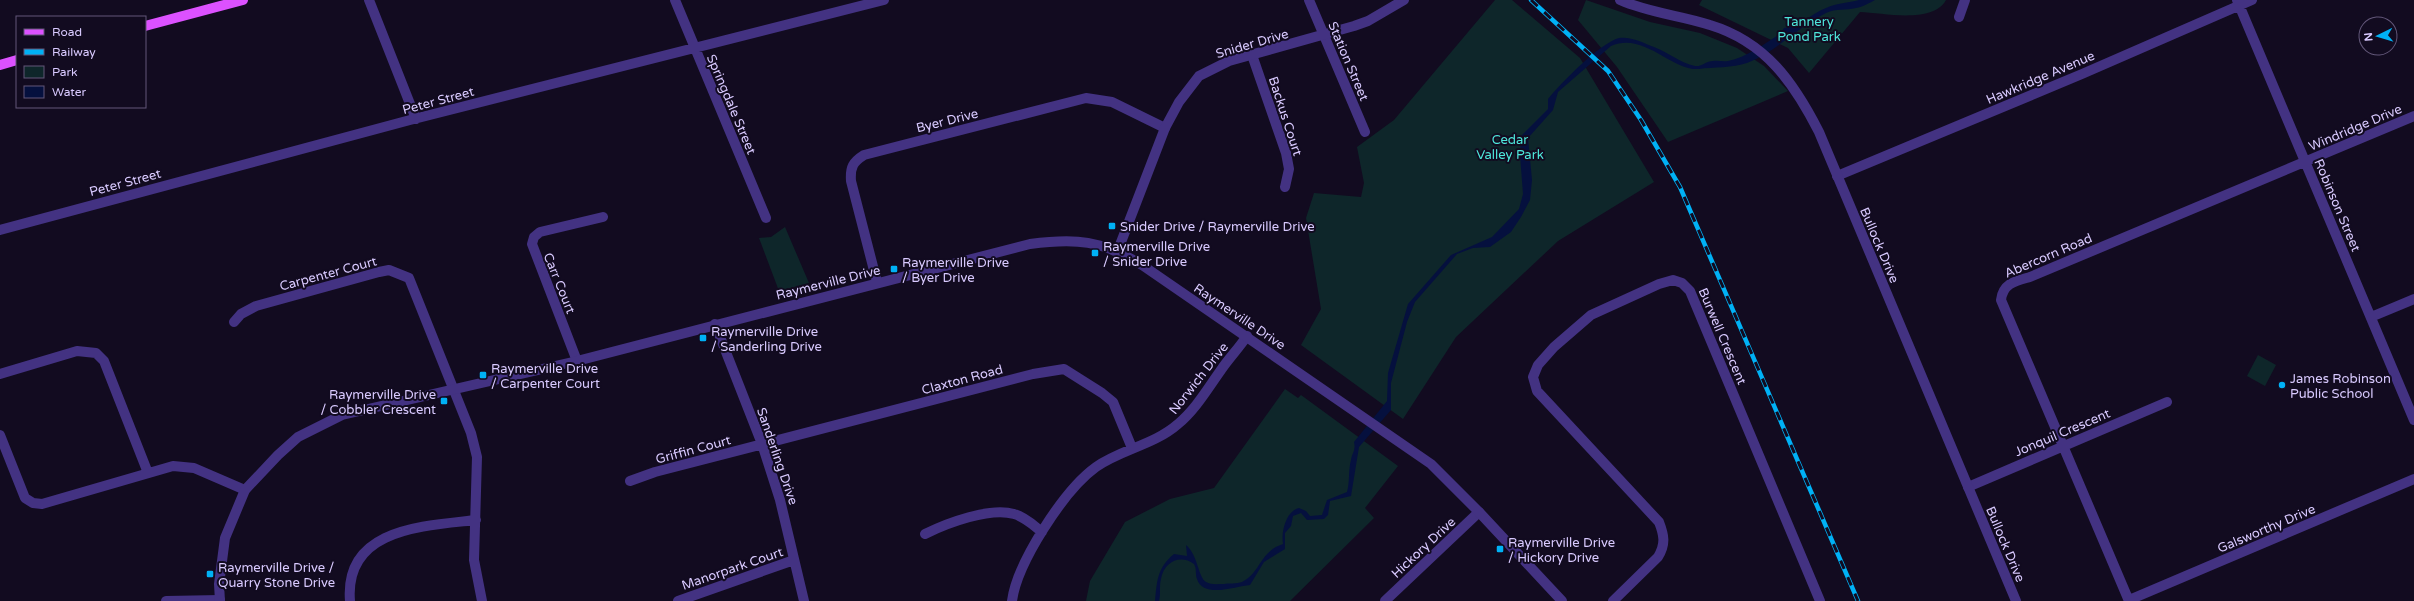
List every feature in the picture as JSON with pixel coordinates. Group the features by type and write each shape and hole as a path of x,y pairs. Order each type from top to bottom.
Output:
{"main road":[{"path":"146,26 243,0"},
{"path":"0,65 16,60"}],"street":[{"path":"369,0 416,119"},
{"name":"Springdale Street","path":"675,0 693,47 766,218"},
{"name":"Peter Street","path":"0,230 416,119 693,47 884,0"},
{"name":"Station Street","path":"1309,0 1365,132"},
{"name":"Snider Drive","path":"1118,250 1165,128 1179,102 1200,76 1229,61 1325,36 1368,21 1404,0"},
{"name":"Bullock Drive","path":"1620,0 1643,9 1710,24 1745,41 1773,61 1806,106 1820,132 1837,176 2016,601"},
{"path":"1959,17 1965,0"},
{"name":"Hawkridge Avenue","path":"1837,176 2082,74 2238,3 2252,0"},
{"name":"Robinson Street","path":"2238,3 2414,420"},
{"name":"Backus Court","path":"1252,55 1286,153 1289,169 1285,187"},
{"name":"Byer Drive","path":"877,282 851,181 850,170 854,162 864,155 1086,98 1112,102 1165,128"},
{"name":"Windridge Drive","path":"2305,161 2414,116"},
{"name":"Abercorn Road","path":"2129,600 2001,300 2003,289 2010,283 2030,277 2305,161"},
{"name":"Carr Court","path":"577,360 532,244 534,237 540,232 603,218"},
{"name":"Raymerville Drive","path":"220,600 219,584 225,538 245,490 278,455 298,437 335,419 364,410 577,360 877,282 1049,242 1087,242 1118,250 1247,336 1431,464 1479,512 1562,601"},
{"name":"Carpenter Court","path":"234,322 240,314 256,306 379,272 389,270 398,272 409,278 471,433 477,457 474,560 482,601"},
{"name":"Burwell Crescent","path":"1613,601 1658,557 1663,548 1664,534 1659,522 1537,392 1533,377 1534,371 1544,356 1591,315 1659,284 1673,280 1682,283 1690,291 1820,601"},
{"path":"2371,317 2414,299"},
{"name":"Sanderling Drive","path":"715,324 762,444 780,500 804,601"},
{"name":"Norwich Drive","path":"1012,601 1018,574 1042,532 1079,482 1096,467 1132,448 1161,437 1179,424 1196,405 1247,336"},
{"path":"0,374 77,351 96,353 104,361 148,474"},
{"name":"Claxton Road","path":"762,444 1033,374 1064,369 1073,373 1113,402 1132,448"},
{"name":"Jonquil Crescent","path":"1968,487 2063,445 2167,402"},
{"path":"0,435 20,489 25,498 33,503 42,504 173,466 194,468 245,490"},
{"name":"Griffin Court","path":"630,481 655,472 762,444"},
{"name":"Galsworthy Drive","path":"2129,600 2414,479"},
{"path":"925,534 945,524 1001,512 1026,519 1042,532"},
{"name":"Hickory Drive","path":"1385,601 1479,512"},
{"path":"350,601 350,582 354,568 372,543 385,536 435,524 476,520"},
{"name":"Manorpark Court","path":"678,601 794,560"},
{"path":"166,601 220,600"}],"green space":[{"name":"Cedar Valley Park","path":"1495,0 1512,0 1580,58 1654,182 1558,241 1456,337 1403,419 1301,345 1321,309 1306,218 1314,193 1361,197 1364,183 1357,147 1394,120"},
{"path":"1586,0 1650,22 1700,33 1737,48 1764,66 1788,91 1668,142 1617,67 1578,20"},
{"name":"Tannery Pond Park","path":"1702,0 1946,0 1940,7 1919,15 1894,15 1860,12 1809,73 1788,48 1699,5"},
{"path":"785,227 809,283 779,291 759,238 771,237"},
{"path":"2258,355 2276,365 2265,386 2247,376"},
{"path":"1285,389 1298,398 1301,395 1398,466 1365,508 1374,518 1290,601 1086,601 1090,581 1125,522 1170,499 1214,488"}],"water":[{"path":"1859,0 1875,0 1859,7 1826,13 1806,25 1768,53 1747,63 1736,66 1699,69 1689,68 1678,64 1646,47 1623,43 1611,46 1558,92 1553,110 1528,138 1532,180 1530,200 1511,232 1490,247 1473,248 1457,254 1415,302 1407,322 1391,383 1391,410 1359,447 1351,496 1330,501 1328,515 1324,519 1307,520 1301,513 1293,516 1291,526 1285,533 1285,549 1264,562 1250,585 1221,590 1206,589 1200,585 1197,579 1194,564 1189,561 1178,560 1173,561 1165,568 1160,582 1159,601 1155,601 1157,581 1164,564 1174,554 1187,556 1186,545 1193,554 1201,576 1206,582 1210,584 1217,584 1242,582 1253,574 1269,552 1275,547 1283,544 1285,523 1294,510 1299,508 1306,511 1310,516 1322,515 1327,500 1347,492 1351,458 1355,447 1354,442 1387,401 1388,373 1408,304 1451,255 1492,237 1519,209 1523,194 1520,155 1521,136 1548,109 1548,99 1554,92 1591,56 1611,41 1623,38 1632,39 1659,49 1690,65 1700,66 1711,61 1728,61 1762,46 1781,33 1784,28 1796,25 1820,10 1830,6"}],"railway":[{"path":"1531,0 1608,71 1641,120 1680,187 1858,601"}],"place":[{"name":"Snider Drive / Raymerville Drive","path":"1112,226"},
{"name":"Raymerville Drive / Snider Drive","path":"1095,253"},
{"name":"Raymerville Drive / Byer Drive","path":"894,269"},
{"name":"Raymerville Drive / Sanderling Drive","path":"703,338"},
{"name":"Raymerville Drive / Carpenter Court","path":"483,375"},
{"name":"James Robinson Public School","path":"2282,385"},
{"name":"Raymerville Drive / Cobbler Crescent","path":"444,401"},
{"name":"Raymerville Drive / Hickory Drive","path":"1500,549"},
{"name":"Raymerville Drive / Quarry Stone Drive","path":"210,574"}]}
